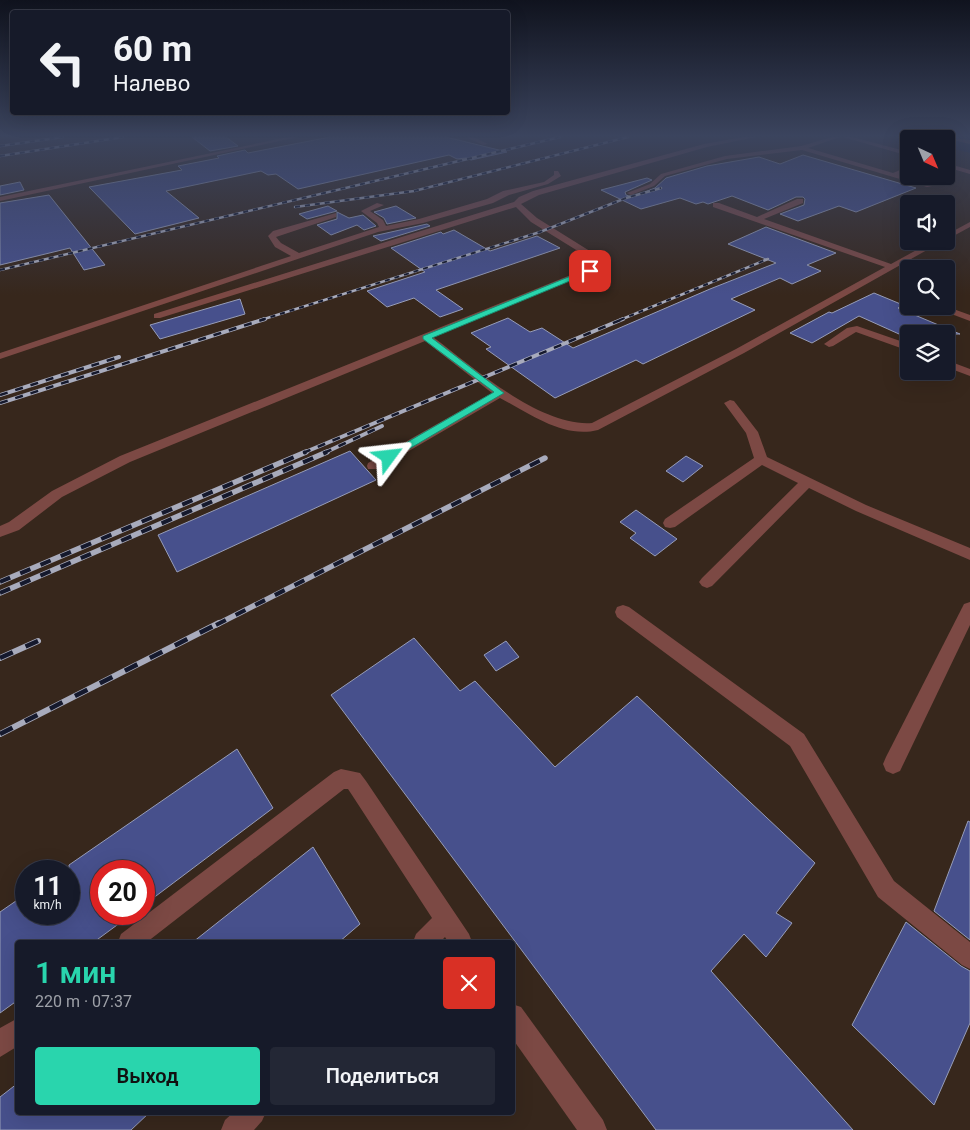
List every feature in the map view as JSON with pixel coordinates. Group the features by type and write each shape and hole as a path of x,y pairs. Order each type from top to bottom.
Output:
{"street":[{"path":"0,199 44,190"},
{"path":"0,356 383,228 431,218 522,190"},
{"path":"157,316 517,204 522,199 548,190"},
{"path":"631,193 640,190"},
{"path":"758,219 800,201"},
{"path":"0,532 20,521 57,494 125,459 596,267 598,260 534,220 517,204"},
{"path":"716,204 892,267"},
{"path":"380,205 365,211 380,222 383,228"},
{"path":"298,256 278,245 272,236 302,224 333,215"},
{"path":"955,233 970,224"},
{"path":"426,337 500,393 569,427 582,430 594,427 923,250"},
{"path":"955,313 970,318"},
{"path":"829,344 851,330 858,329 900,345"},
{"path":"955,367 970,373"},
{"path":"373,466 500,393"},
{"path":"730,403 752,432 761,459 888,520 970,554"},
{"path":"670,523 761,459"},
{"path":"707,582 808,482"},
{"path":"893,764 970,609"},
{"path":"623,612 797,740 886,889 970,957"},
{"path":"132,940 340,779 353,780 359,788 445,921 459,940"},
{"path":"426,940 445,921"},
{"path":"515,1020 593,1130"},
{"path":"0,1044 15,1032"},
{"path":"235,1130 250,1115"}],"shaded area":[{"path":"0,190 970,190 970,1130 0,1130"}],"building":[{"path":"0,190 24,190 0,195"},
{"path":"92,190 172,190 166,191 199,218 135,234"},
{"path":"601,190 630,190 625,192 626,195 632,197 651,190 912,190 856,212 839,206 798,221 780,214 804,205 805,199 803,197 796,197 768,210 732,196 708,204 703,202 696,204 680,198 641,209"},
{"path":"49,195 105,265 84,270 70,248 0,265 0,203"},
{"path":"328,206 337,211 307,219 299,214"},
{"path":"396,206 416,218 387,224 384,218 374,212"},
{"path":"337,212 349,218 363,215 376,226 364,230 357,225 331,235 317,225 337,219"},
{"path":"427,224 430,226 381,241 373,236"},
{"path":"766,227 836,253 807,265 821,271 792,284 780,278 731,299 755,310 643,364 636,360 555,398 486,349 491,347 471,333 508,318 530,332 542,328 573,348 710,289 776,263 728,244"},
{"path":"454,230 490,251 537,236 560,248 436,290 463,309 440,317 414,298 387,307 367,291 425,272 391,248 441,232 443,234"},
{"path":"874,293 900,304 898,308 900,309 900,315 915,315 939,325 900,325 899,334 859,316 812,343 790,333 829,312 832,313"},
{"path":"240,299 245,314 160,339 150,325"},
{"path":"350,451 376,480 177,572 158,535"},
{"path":"686,456 703,466 683,482 666,471"},
{"path":"636,510 677,539 655,556 630,538 636,533 620,522"},
{"path":"414,638 460,691 475,681 555,767 637,696 815,863 776,913 792,923 766,957 744,934 711,971 853,1130 656,1130 331,695"},
{"path":"506,641 519,657 496,671 484,655"},
{"path":"237,749 273,808 155,897 155,860 90,860 90,925 117,925 97,940 15,940 15,1002 0,1013 0,912 15,902 15,925 80,925 80,860 76,860"},
{"path":"968,821 970,822 970,940 934,911"},
{"path":"313,847 360,924 341,940 196,940"},
{"path":"906,922 961,966 970,971 970,1023 934,1105 852,1025"},
{"path":"15,1085 15,1115 147,1115 131,1130 0,1130 0,1097"}],"railway":[{"path":"0,270 338,190"},
{"path":"295,207 419,190"},
{"path":"261,320 540,232 626,198 655,190"},
{"path":"620,320 768,259"},
{"path":"0,403 265,319"},
{"path":"303,453 623,319"},
{"path":"0,395 119,357"},
{"path":"324,453 382,426"},
{"path":"0,582 306,452"},
{"path":"0,593 327,452"},
{"path":"216,625 545,458"},
{"path":"0,734 219,623"},
{"path":"0,658 38,641"}],"route":[{"path":"389,457 500,393 426,337 590,271"}]}
